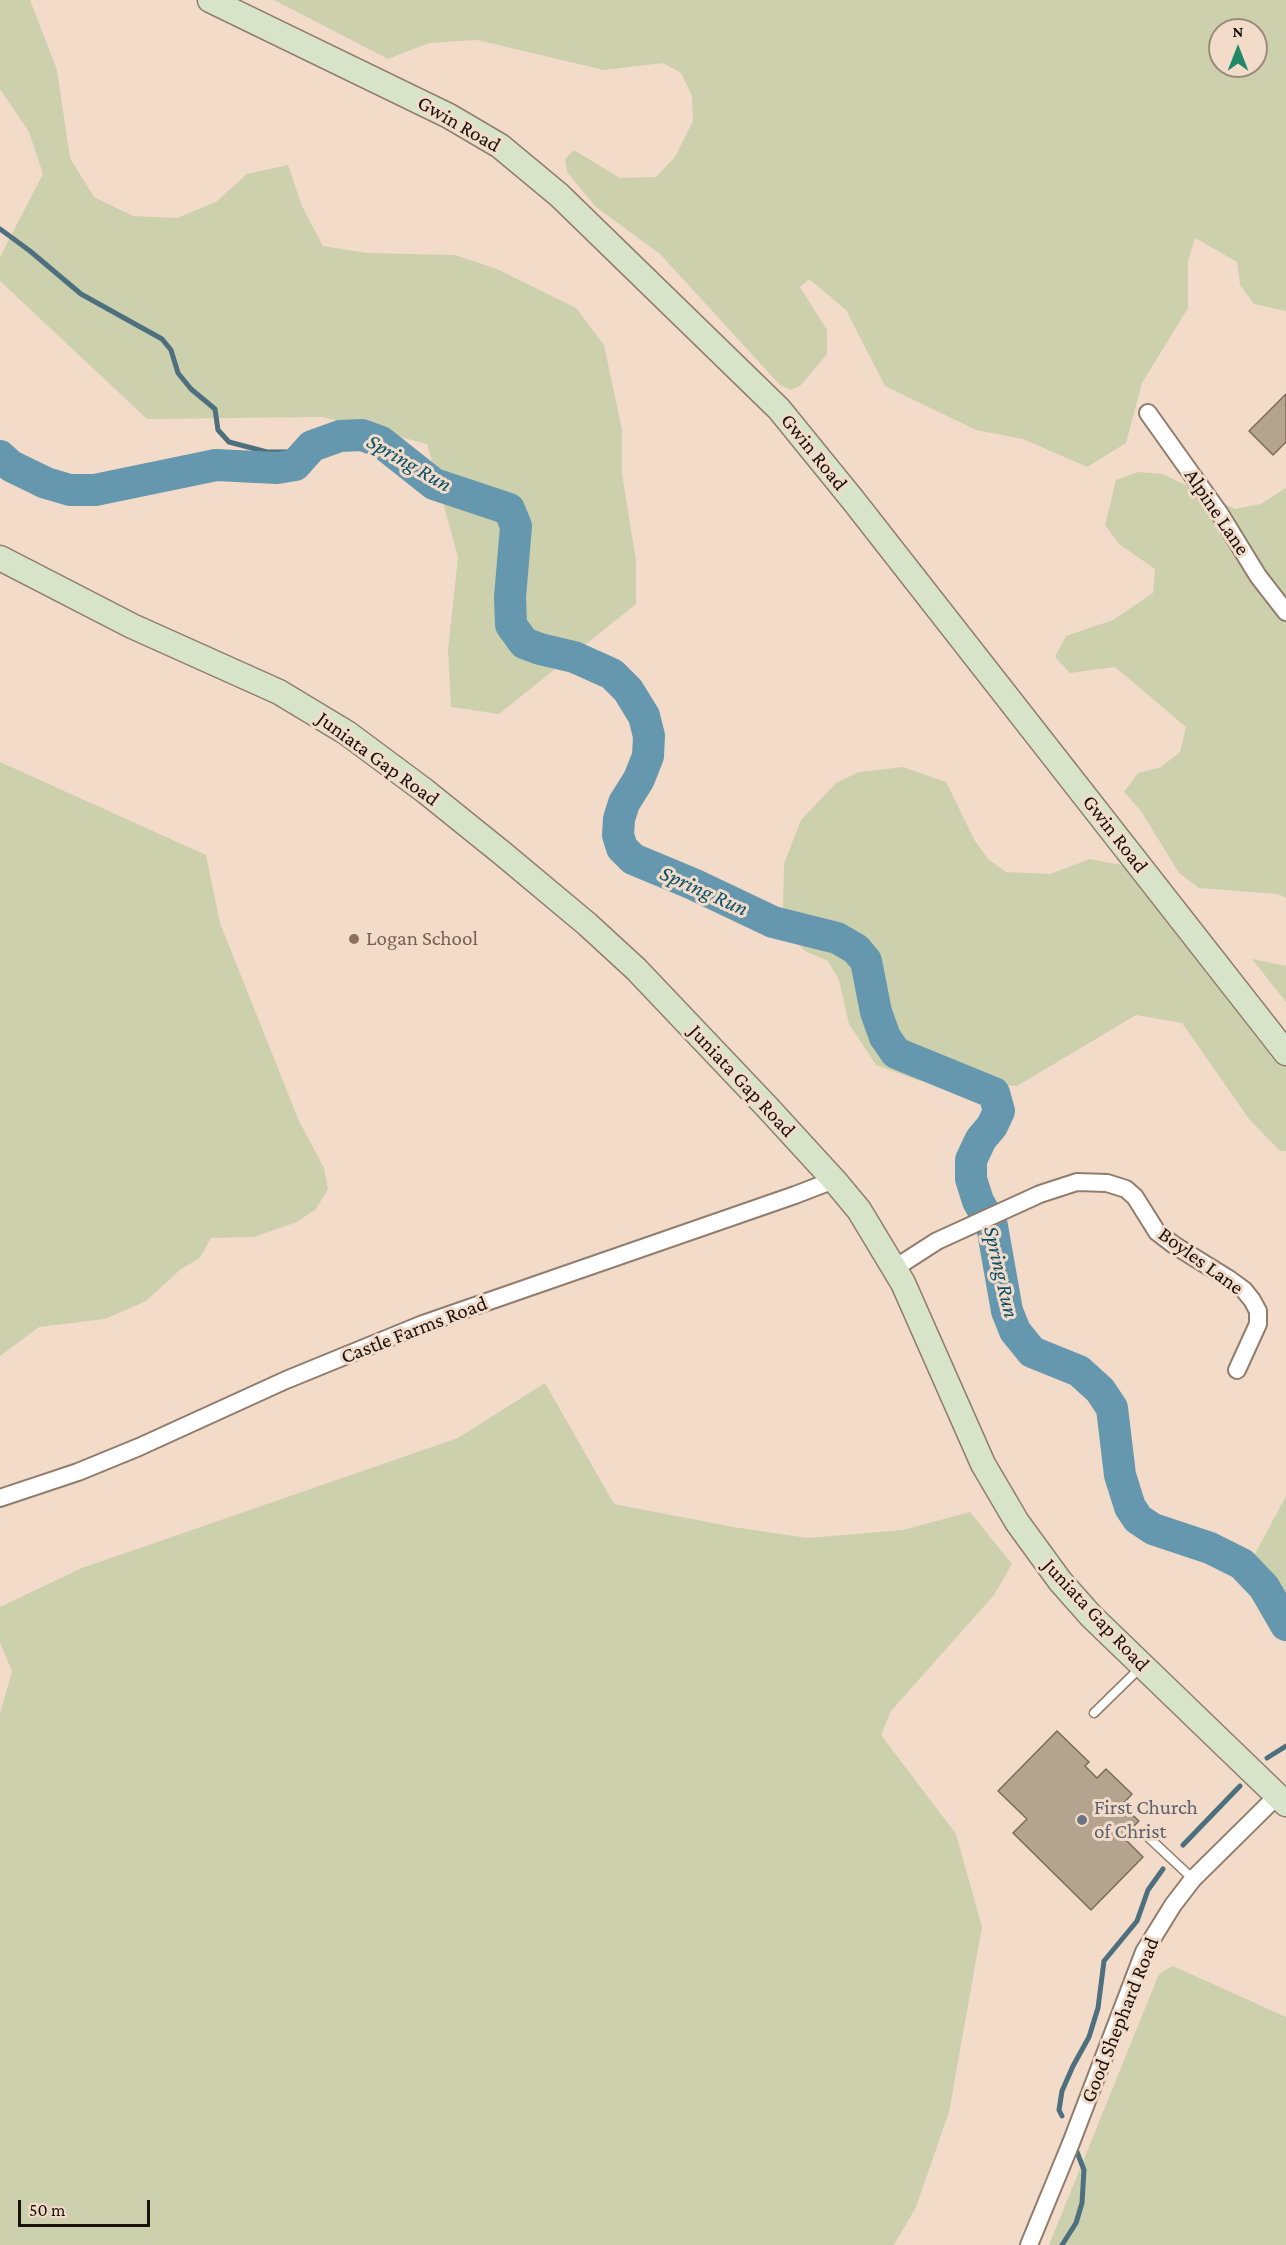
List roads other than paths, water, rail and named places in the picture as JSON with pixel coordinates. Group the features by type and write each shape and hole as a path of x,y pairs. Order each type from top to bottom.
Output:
{"main road":[{"name":"Gwin Road","path":"210,0 449,116 500,146 559,195 742,373 779,410 853,500 1286,1053"},
{"name":"Juniata Gap Road","path":"0,558 132,626 279,692 375,753 502,853 620,954 768,1107 858,1210 895,1268 983,1464 1017,1522 1060,1581 1091,1616 1282,1800"}],"street":[{"name":"Alpine Lane","path":"1148,413 1220,514 1258,576 1286,612"},
{"name":"Castle Farms Road","path":"0,1498 78,1472 139,1447 286,1380 423,1324 795,1196 834,1180"},
{"name":"Boyles Lane","path":"895,1268 937,1242 1040,1194 1077,1182 1107,1183 1126,1189 1135,1197 1157,1232 1229,1279 1244,1290 1252,1300 1258,1311 1258,1324 1237,1370"},
{"name":"Good Shephard Road","path":"1029,2245 1071,2143 1144,1952 1162,1920 1193,1879 1282,1800"}],"lane":[{"path":"1094,1713 1142,1666"},
{"path":"1146,1834 1193,1879"}],"waterway":[{"path":"0,229 81,294 162,339 171,350 178,373 191,389 215,409 218,430 229,442 267,452 288,452 295,465"},
{"name":"Spring Run","path":"0,456 11,466 46,483 70,490 95,490 216,465 277,468 295,465 312,446 340,436 362,435 381,442 434,484 509,509 516,526 510,597 511,625 524,643 574,657 612,674 628,690 644,716 649,736 648,756 639,779 624,803 619,819 618,835 622,848 633,859 693,884 773,922 837,938 856,949 866,961 876,1012 885,1037 896,1053 994,1093 999,1111 971,1160 971,1179 978,1201 992,1226 1007,1311 1015,1331 1032,1352 1079,1371 1100,1390 1112,1408 1120,1475 1130,1507 1138,1519 1153,1529 1210,1548 1242,1564 1264,1587 1286,1625"},
{"path":"1267,1758 1286,1746"},
{"path":"1183,1845 1240,1786"},
{"path":"1062,2116 1059,2110 1062,2091 1089,2037 1098,2008 1104,1961 1137,1921 1148,1890 1163,1869"},
{"path":"1062,2245 1076,2223 1082,2203 1084,2170 1077,2152"}],"place":[{"name":"Logan School","path":"354,939"},
{"name":"First Church of Christ","path":"1082,1820"}]}
